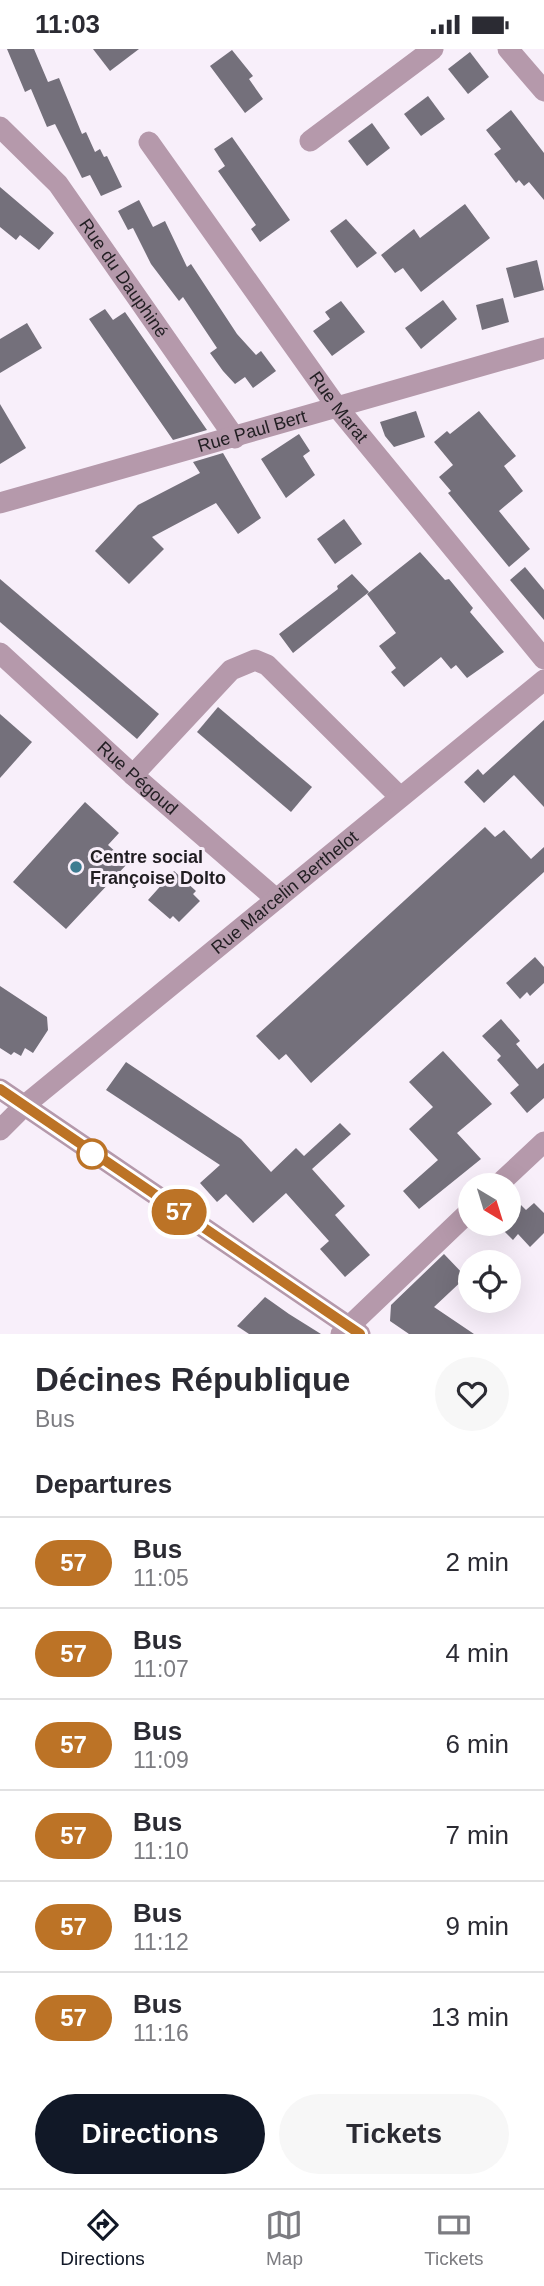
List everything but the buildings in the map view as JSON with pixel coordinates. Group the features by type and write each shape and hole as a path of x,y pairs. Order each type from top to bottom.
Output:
{"street":[{"path":"310,141 433,49"},
{"path":"508,49 544,91"},
{"name":"Rue du Dauphiné","path":"0,127 58,184 235,438"},
{"name":"Rue Marat","path":"149,142 337,407 544,659"},
{"name":"Rue Paul Bert","path":"0,503 544,348"},
{"name":"Rue Pégoud","path":"0,653 133,775 276,899"},
{"path":"133,775 231,670 255,660 267,665 400,797"},
{"name":"Rue Marcelin Berthelot","path":"0,1130 24,1105 544,680"},
{"path":"0,1089 349,1331 458,1223"},
{"path":"511,1173 544,1142"}],"bus line":[{"name":"57","path":"0,1089 360,1334"}],"place":[{"name":"Centre social Françoise Dolto","path":"76,867"}]}
